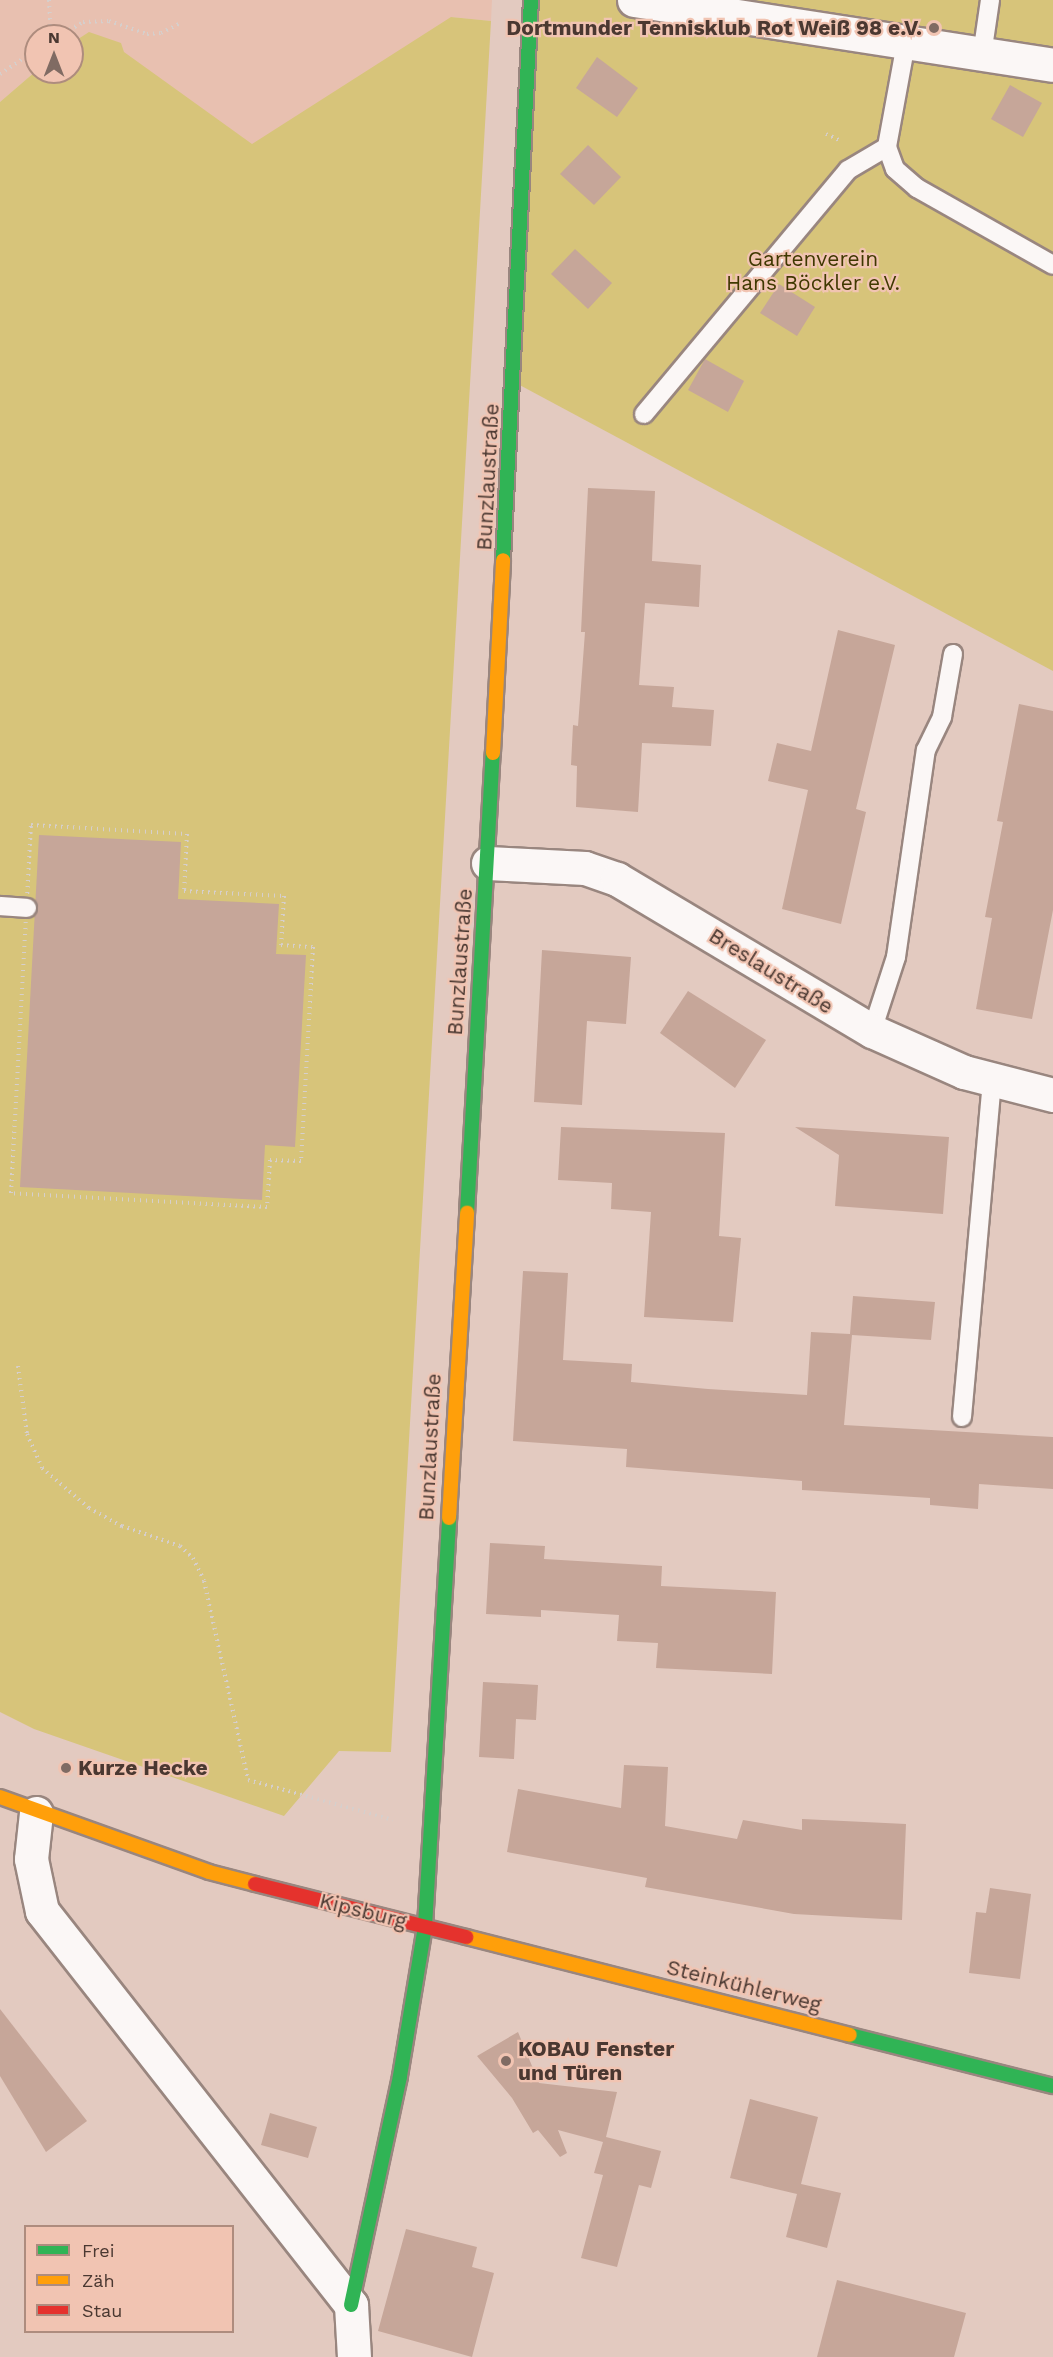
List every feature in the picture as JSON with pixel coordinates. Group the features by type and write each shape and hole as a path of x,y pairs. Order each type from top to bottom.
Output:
{"street":[{"name":"Bunzlaustraße","path":"425,1926 428,1829 488,863 531,0"},
{"path":"634,0 1053,65"},
{"name":"Breslaustraße","path":"488,863 585,868 617,879 872,1031 964,1072 1053,1095"},
{"name":"Kipsburg","path":"0,1797 36,1813 209,1872 425,1926 404,2055 351,2306 354,2357"},
{"path":"36,1813 31,1859 42,1911 351,2306"},
{"name":"Steinkühlerweg","path":"425,1926 1053,2086"}],"lane":[{"path":"982,55 990,0"},
{"path":"906,43 887,147 895,169 917,188 1053,265"},
{"path":"644,414 848,170 887,147"},
{"path":"872,1031 896,957 926,750 942,717 953,654"},
{"path":"0,906 27,908"},
{"path":"962,1417 992,1080"}],"path":[{"path":"49,0 50,24"},
{"path":"80,24 110,21 147,34 161,33 179,24"},
{"path":"0,74 24,58"},
{"path":"32,825 188,834 184,891 284,896 281,945 313,947 312,971 301,1161 270,1160 267,1207 11,1193 27,908 32,825"},
{"path":"18,1366 27,1434 42,1468 89,1508 122,1526 180,1546 193,1558 204,1581 248,1780 428,1829"}],"shaded area":[{"path":"0,0 492,0 491,21 452,17 252,163 84,58 84,24 24,24 24,81 0,102"}],"green space":[{"name":"Gartenverein Hans Böckler e.V.","path":"531,0 1053,0 1053,671 514,382"},
{"path":"451,17 491,21 391,1752 339,1751 284,1816 34,1729 0,1712 0,102 24,81 24,84 84,84 84,35 89,32 121,43 124,52 252,144"}],"building":[{"path":"597,57 638,88 617,117 576,88"},
{"path":"1010,85 1042,103 1023,137 991,119"},
{"path":"588,145 621,177 594,205 560,174"},
{"path":"575,249 612,283 588,309 551,274"},
{"path":"779,284 815,307 797,336 760,313"},
{"path":"705,359 744,381 728,412 688,390"},
{"path":"588,488 655,491 652,561 701,565 699,607 645,603 639,685 674,687 672,707 714,710 711,746 642,743 638,812 576,807 577,766 571,765 573,725 578,726 585,632 581,632"},
{"path":"838,630 895,645 856,809 866,812 841,924 782,909 808,790 768,781 777,743 811,751"},
{"path":"1019,704 1053,711 1053,910 1032,1019 976,1009 992,918 985,917 1003,822 997,821"},
{"path":"39,835 181,842 178,899 279,904 276,954 306,955 295,1147 265,1145 262,1200 20,1187"},
{"path":"542,950 631,957 626,1024 587,1021 582,1105 534,1102"},
{"path":"688,991 766,1040 735,1088 660,1033"},
{"path":"561,1127 725,1133 719,1236 741,1238 733,1322 644,1317 651,1212 611,1209 612,1183 558,1180"},
{"path":"795,1127 949,1137 943,1214 835,1206 839,1155"},
{"path":"523,1271 568,1273 563,1360 632,1364 631,1382 708,1389 807,1395 811,1332 850,1334 853,1296 935,1302 931,1340 852,1335 844,1425 1053,1437 1053,1489 979,1484 978,1509 930,1505 930,1498 802,1490 802,1481 626,1467 627,1449 513,1441"},
{"path":"490,1543 545,1546 544,1559 662,1566 661,1586 776,1592 772,1674 656,1668 658,1643 617,1641 619,1615 541,1610 541,1617 486,1614"},
{"path":"483,1682 538,1685 536,1720 516,1719 514,1759 479,1757"},
{"path":"624,1765 668,1767 665,1826 737,1839 743,1820 802,1830 802,1819 906,1824 902,1920 794,1914 645,1887 647,1878 507,1852 518,1789 621,1808"},
{"path":"990,1888 1031,1894 1020,1979 969,1973 976,1912 986,1913"},
{"path":"0,2009 87,2121 46,2152 0,2076"},
{"path":"518,2032 539,2083 617,2092 606,2137 661,2151 651,2188 639,2185 617,2267 581,2258 603,2175 594,2173 603,2142 558,2130 567,2153 560,2157 538,2130 533,2133 512,2098 477,2056"},
{"path":"750,2099 818,2117 801,2184 841,2193 827,2248 786,2237 797,2194 730,2178"},
{"path":"270,2113 317,2127 308,2158 261,2145"},
{"path":"406,2229 477,2247 472,2267 494,2273 472,2357 378,2331"},
{"path":"837,2280 966,2313 954,2357 817,2357"}],"traffic: fast":[{"path":"503,560 531,0"},
{"path":"467,1213 493,753"},
{"path":"351,2305 400,2076 425,1926 449,1518"},
{"path":"850,2035 1053,2086"}],"traffic: slow":[{"path":"493,753 503,560"},
{"path":"449,1518 467,1213"},
{"path":"0,1797 209,1872 255,1884"},
{"path":"466,1937 850,2035"}],"traffic: jam":[{"path":"255,1884 466,1937"}],"place":[{"name":"Dortmunder Tennisklub Rot Weiß 98 e.V.","path":"934,28"},
{"name":"Kurze Hecke","path":"66,1768"},
{"name":"KOBAU Fenster und Türen","path":"506,2061"}]}
